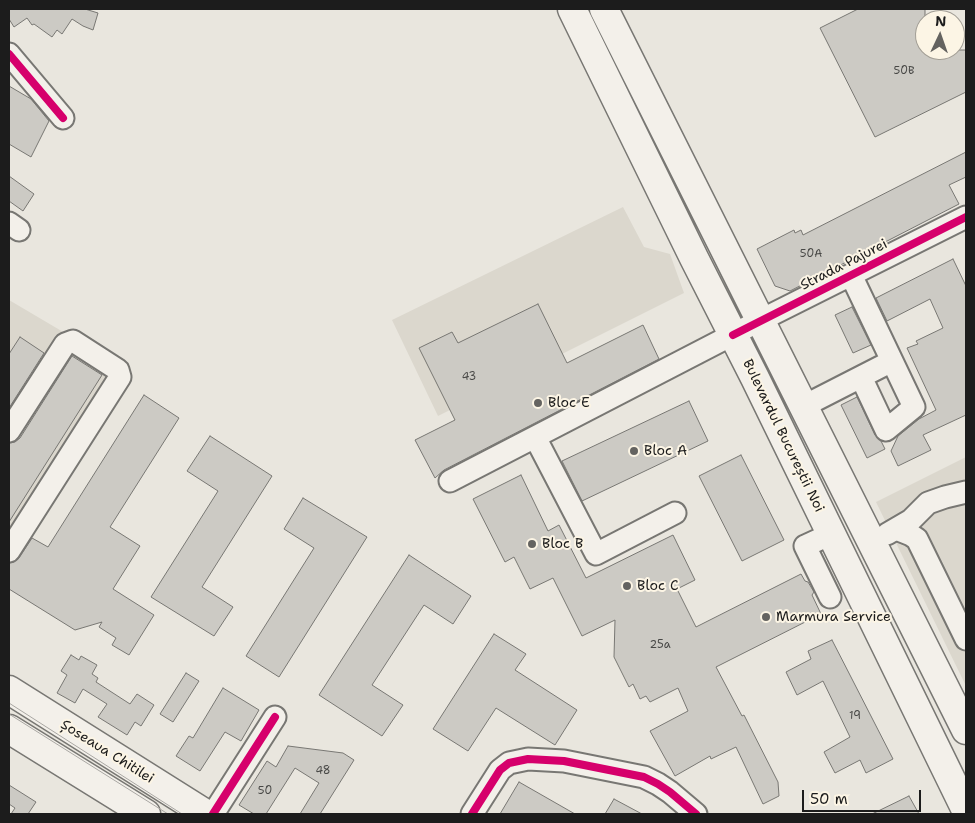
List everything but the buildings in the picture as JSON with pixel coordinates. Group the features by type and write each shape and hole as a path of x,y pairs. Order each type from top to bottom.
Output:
{"main road":[{"name":"Bulevardul Bucureștii Noi","path":"572,9 966,810"},
{"path":"604,9 966,730"},
{"path":"599,64 627,55"},
{"name":"Șoseaua Chitilei","path":"13,703 206,814"},
{"path":"9,729 146,814"}],"street":[{"path":"9,54 64,118"},
{"name":"Strada Pajurei","path":"450,481 761,320 966,217"},
{"path":"851,275 914,407 886,430 861,377"},
{"path":"9,431 65,344 73,341 118,370 120,377 9,551"},
{"path":"804,406 892,362"},
{"path":"535,437 596,554 675,513"},
{"path":"873,542 904,526 928,503 945,496 966,492"},
{"path":"918,514 917,539 966,639"},
{"path":"896,529 917,539"},
{"path":"830,597 805,546 831,534"},
{"path":"213,814 275,717"},
{"path":"472,814 500,770 509,763 528,759 564,761 638,776 658,784 686,804 696,814"}],"shaded area":[{"path":"623,207 644,247 670,254 684,293 438,416 392,320"},
{"path":"9,300 131,372 9,566"},
{"path":"966,457 966,686 876,502"}],"tram line":[{"path":"9,703 182,814"},
{"path":"9,714 168,814"}],"cycle path":[{"path":"9,54 63,118"},
{"path":"733,335 966,217"},
{"path":"213,814 275,717"},
{"path":"472,814 500,770 509,763 528,759 564,761 644,777 670,792 696,814"}],"place":[{"name":"Bloc E","path":"538,403"},
{"name":"Bloc A","path":"634,451"},
{"name":"Bloc B","path":"532,544"},
{"name":"Bloc C","path":"627,586"},
{"name":"Marmura Service","path":"766,617"}]}
